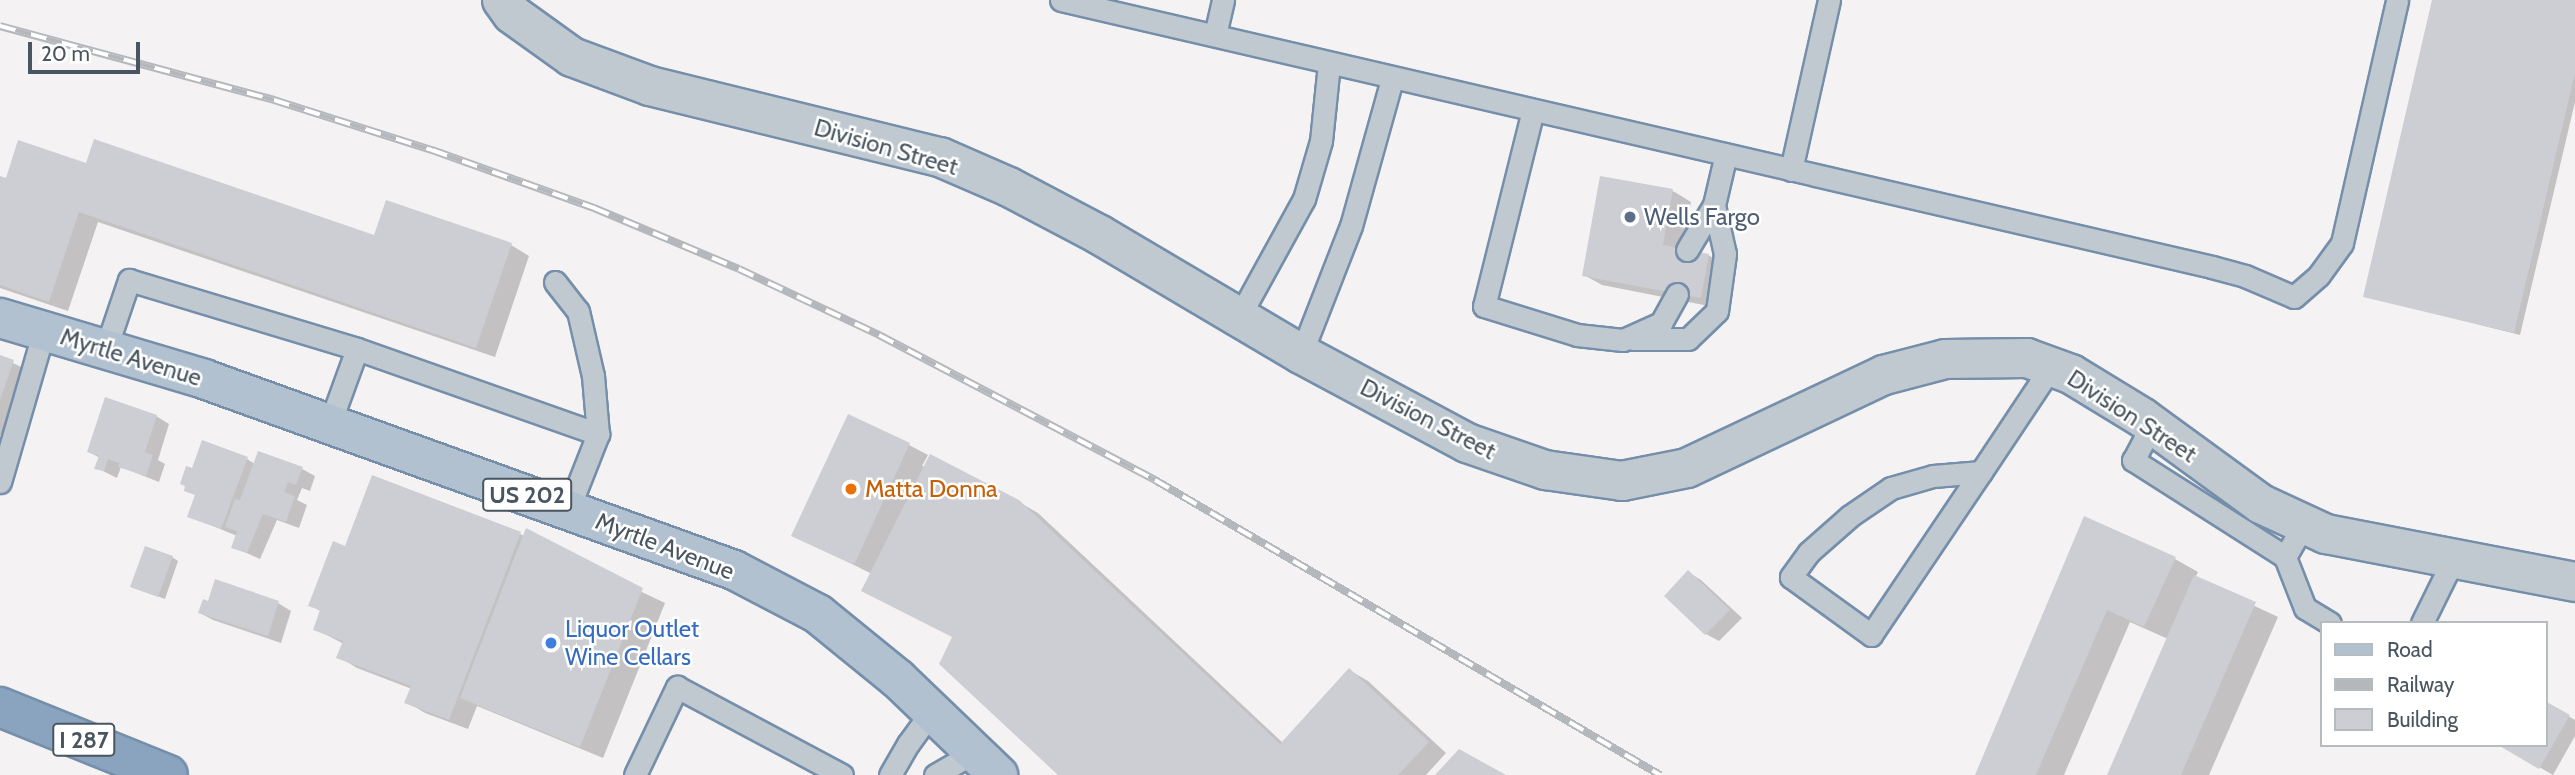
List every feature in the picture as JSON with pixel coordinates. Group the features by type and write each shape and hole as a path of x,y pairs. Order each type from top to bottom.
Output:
{"highway":[{"name":"I 287","path":"0,707 168,775"}],"main road":[{"name":"Myrtle Avenue","path":"0,318 106,348 330,424 734,570 818,614 898,679 986,764"}],"street":[{"name":"Division Street","path":"502,0 512,14 572,57 650,86 940,157 1009,187 1100,234 1301,354 1485,451 1545,470 1622,481 1687,468 1855,386 1945,359 2027,358 2071,374 2152,425 2262,504 2326,534 2575,582"}],"lane":[{"path":"1061,0 1392,79 2212,267 2245,276 2294,297 2319,275 2342,243 2398,0"},
{"path":"1215,35 1223,0"},
{"path":"1791,170 1829,0"},
{"path":"1239,317 1304,198 1321,141 1329,64"},
{"path":"1301,354 1351,226 1392,79"},
{"path":"1533,110 1484,306 1577,335 1623,340 1688,339 1717,311 1726,254 1714,205"},
{"path":"1687,250 1714,205 1726,154"},
{"path":"106,348 129,280 357,349 598,434"},
{"path":"555,282 578,311 593,376 598,434 568,510"},
{"path":"1623,340 1661,323 1677,294"},
{"path":"0,482 44,331"},
{"path":"330,424 357,349"},
{"path":"1981,472 1933,475 1891,488 1850,516 1809,552 1791,577 1871,635 1981,472 2051,367"},
{"path":"2152,425 2133,460 2285,557 2305,608 2327,621"},
{"path":"2285,557 2304,524"},
{"path":"2423,621 2453,560"},
{"path":"635,775 677,687 842,775"},
{"path":"890,775 932,711"},
{"path":"935,775 986,764"}],"building":[{"path":"2432,0 2575,0 2575,73 2514,333 2363,297"},
{"path":"94,139 374,235 386,200 512,243 476,348 79,212 49,302 0,285 0,176 6,178 18,140 86,163"},
{"name":"Wells Fargo","path":"1600,176 1673,189 1663,245 1709,254 1701,298 1582,276"},
{"path":"0,355 14,360 0,400"},
{"path":"105,397 157,415 145,452 153,455 146,476 118,467 119,463 108,459 104,471 94,469 99,456 87,452"},
{"name":"Matta Donna","path":"848,414 910,443 854,565 791,536"},
{"path":"202,440 248,457 221,529 187,517 195,495 184,491 185,486 180,484 186,466 192,468"},
{"path":"258,451 303,467 296,485 288,482 284,492 295,496 286,522 263,514 247,553 231,548 237,531 225,527 235,499 240,500"},
{"path":"930,454 1019,500 1280,744 1349,668 1429,742 1398,775 1058,775 939,664 952,637 861,591"},
{"path":"372,475 521,532 449,720 404,703 411,686 336,658 343,641 313,630 320,610 308,606 333,541 345,546"},
{"path":"2084,516 2176,557 2144,627 2107,610 2036,775 1975,775"},
{"name":"Liquor Outlet Wine Cellars","path":"526,528 643,588 580,747 460,698"},
{"path":"145,546 173,556 158,597 130,587"},
{"path":"1688,570 1730,610 1705,635 1664,596"},
{"path":"2194,575 2256,602 2181,775 2107,775"},
{"path":"215,579 279,601 268,636 198,613 203,599 208,601"},
{"path":"2547,702 2570,715 2539,769 2501,747 2547,747"},
{"path":"1459,749 1506,775 1435,775"}],"railway":[{"path":"0,26 274,100 432,150 594,208 739,269 879,335 1155,480 1660,775"}],"place":[{"name":"Wells Fargo","path":"1630,217"},
{"name":"Matta Donna","path":"851,489"},
{"name":"Liquor Outlet Wine Cellars","path":"551,643"}]}
